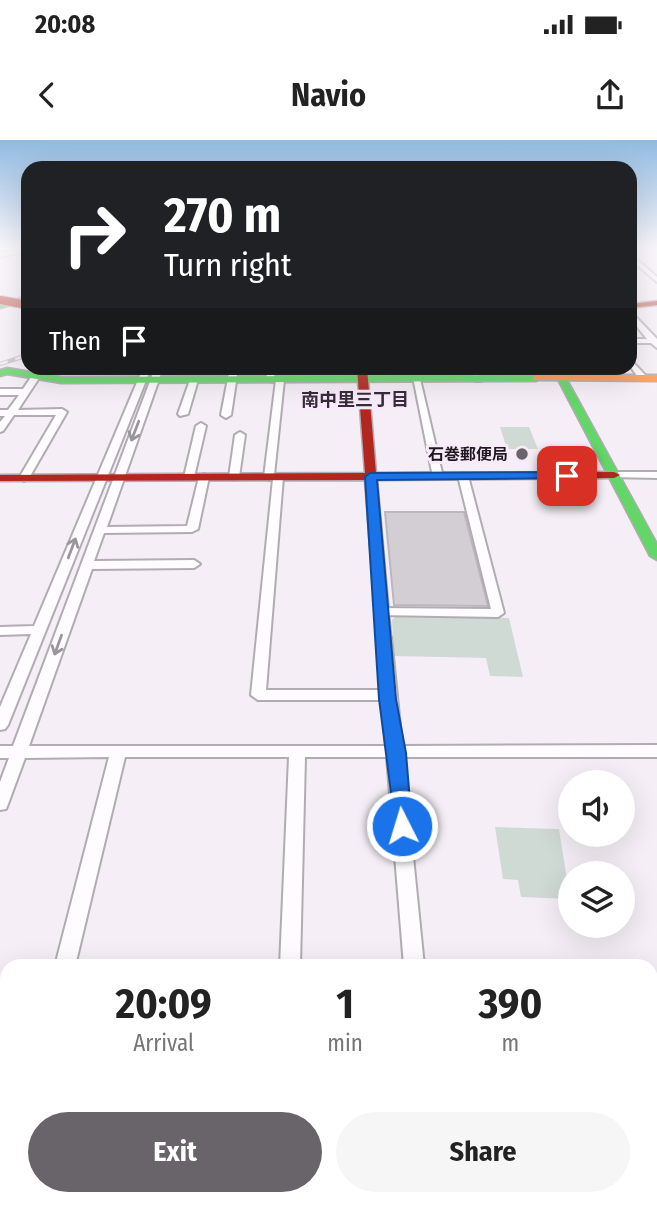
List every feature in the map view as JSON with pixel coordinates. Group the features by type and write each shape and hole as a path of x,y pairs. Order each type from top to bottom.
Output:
{"street":[{"path":"0,300 21,304"},
{"path":"0,306 21,300"},
{"path":"637,305 657,303"},
{"path":"637,321 656,343"},
{"path":"637,342 656,343"},
{"path":"0,373 21,373"},
{"path":"0,429 5,413 25,393 37,375 61,380 135,375"},
{"path":"0,725 39,630 109,478 150,375"},
{"path":"157,375 194,380 226,375"},
{"path":"226,415 232,375"},
{"path":"253,375 303,375"},
{"path":"362,375 387,695 397,753 413,959"},
{"path":"380,375 416,379 456,375"},
{"path":"559,375 657,556"},
{"path":"595,375 650,378"},
{"path":"274,376 273,477 258,695 387,695"},
{"path":"416,379 438,477"},
{"path":"183,414 194,380"},
{"path":"0,392 25,393"},
{"path":"5,413 62,412 24,478"},
{"path":"101,530 192,529 201,426"},
{"path":"234,477 240,435"},
{"path":"0,478 657,475"},
{"path":"382,612 498,613 463,476"},
{"path":"0,804 101,530 109,478"},
{"path":"88,565 194,565"},
{"path":"0,631 39,630"},
{"path":"0,752 297,754 657,751"},
{"path":"67,959 118,754"},
{"path":"290,959 297,754"}],"shaded area":[{"path":"500,427 529,427 538,449 507,449"},
{"path":"395,617 509,618 523,677 490,676 486,658 394,656 392,620"},
{"path":"495,827 558,829 558,847 562,847 564,861 558,861 558,899 521,897 518,880 503,879"}],"building":[{"path":"385,512 464,512 488,606 394,605"}],"railway":[{"path":"0,364 21,357"}],"traffic: fast":[{"path":"0,306 21,300"},
{"path":"0,373 7,371 21,373"},
{"path":"31,375 61,380 536,378"},
{"path":"559,375 657,556"}],"traffic: slow":[{"path":"536,378 657,378"}],"traffic: jam":[{"path":"0,300 21,304"},
{"path":"637,305 657,303"},
{"path":"363,375 384,637"},
{"path":"0,478 614,475"}],"place":[{"name":"石巻郵便局","path":"522,454"}],"district":[{"name":"南中里三丁目","path":"355,400"}],"route":[{"path":"402,826 397,753 388,699 370,477 567,476"}]}
